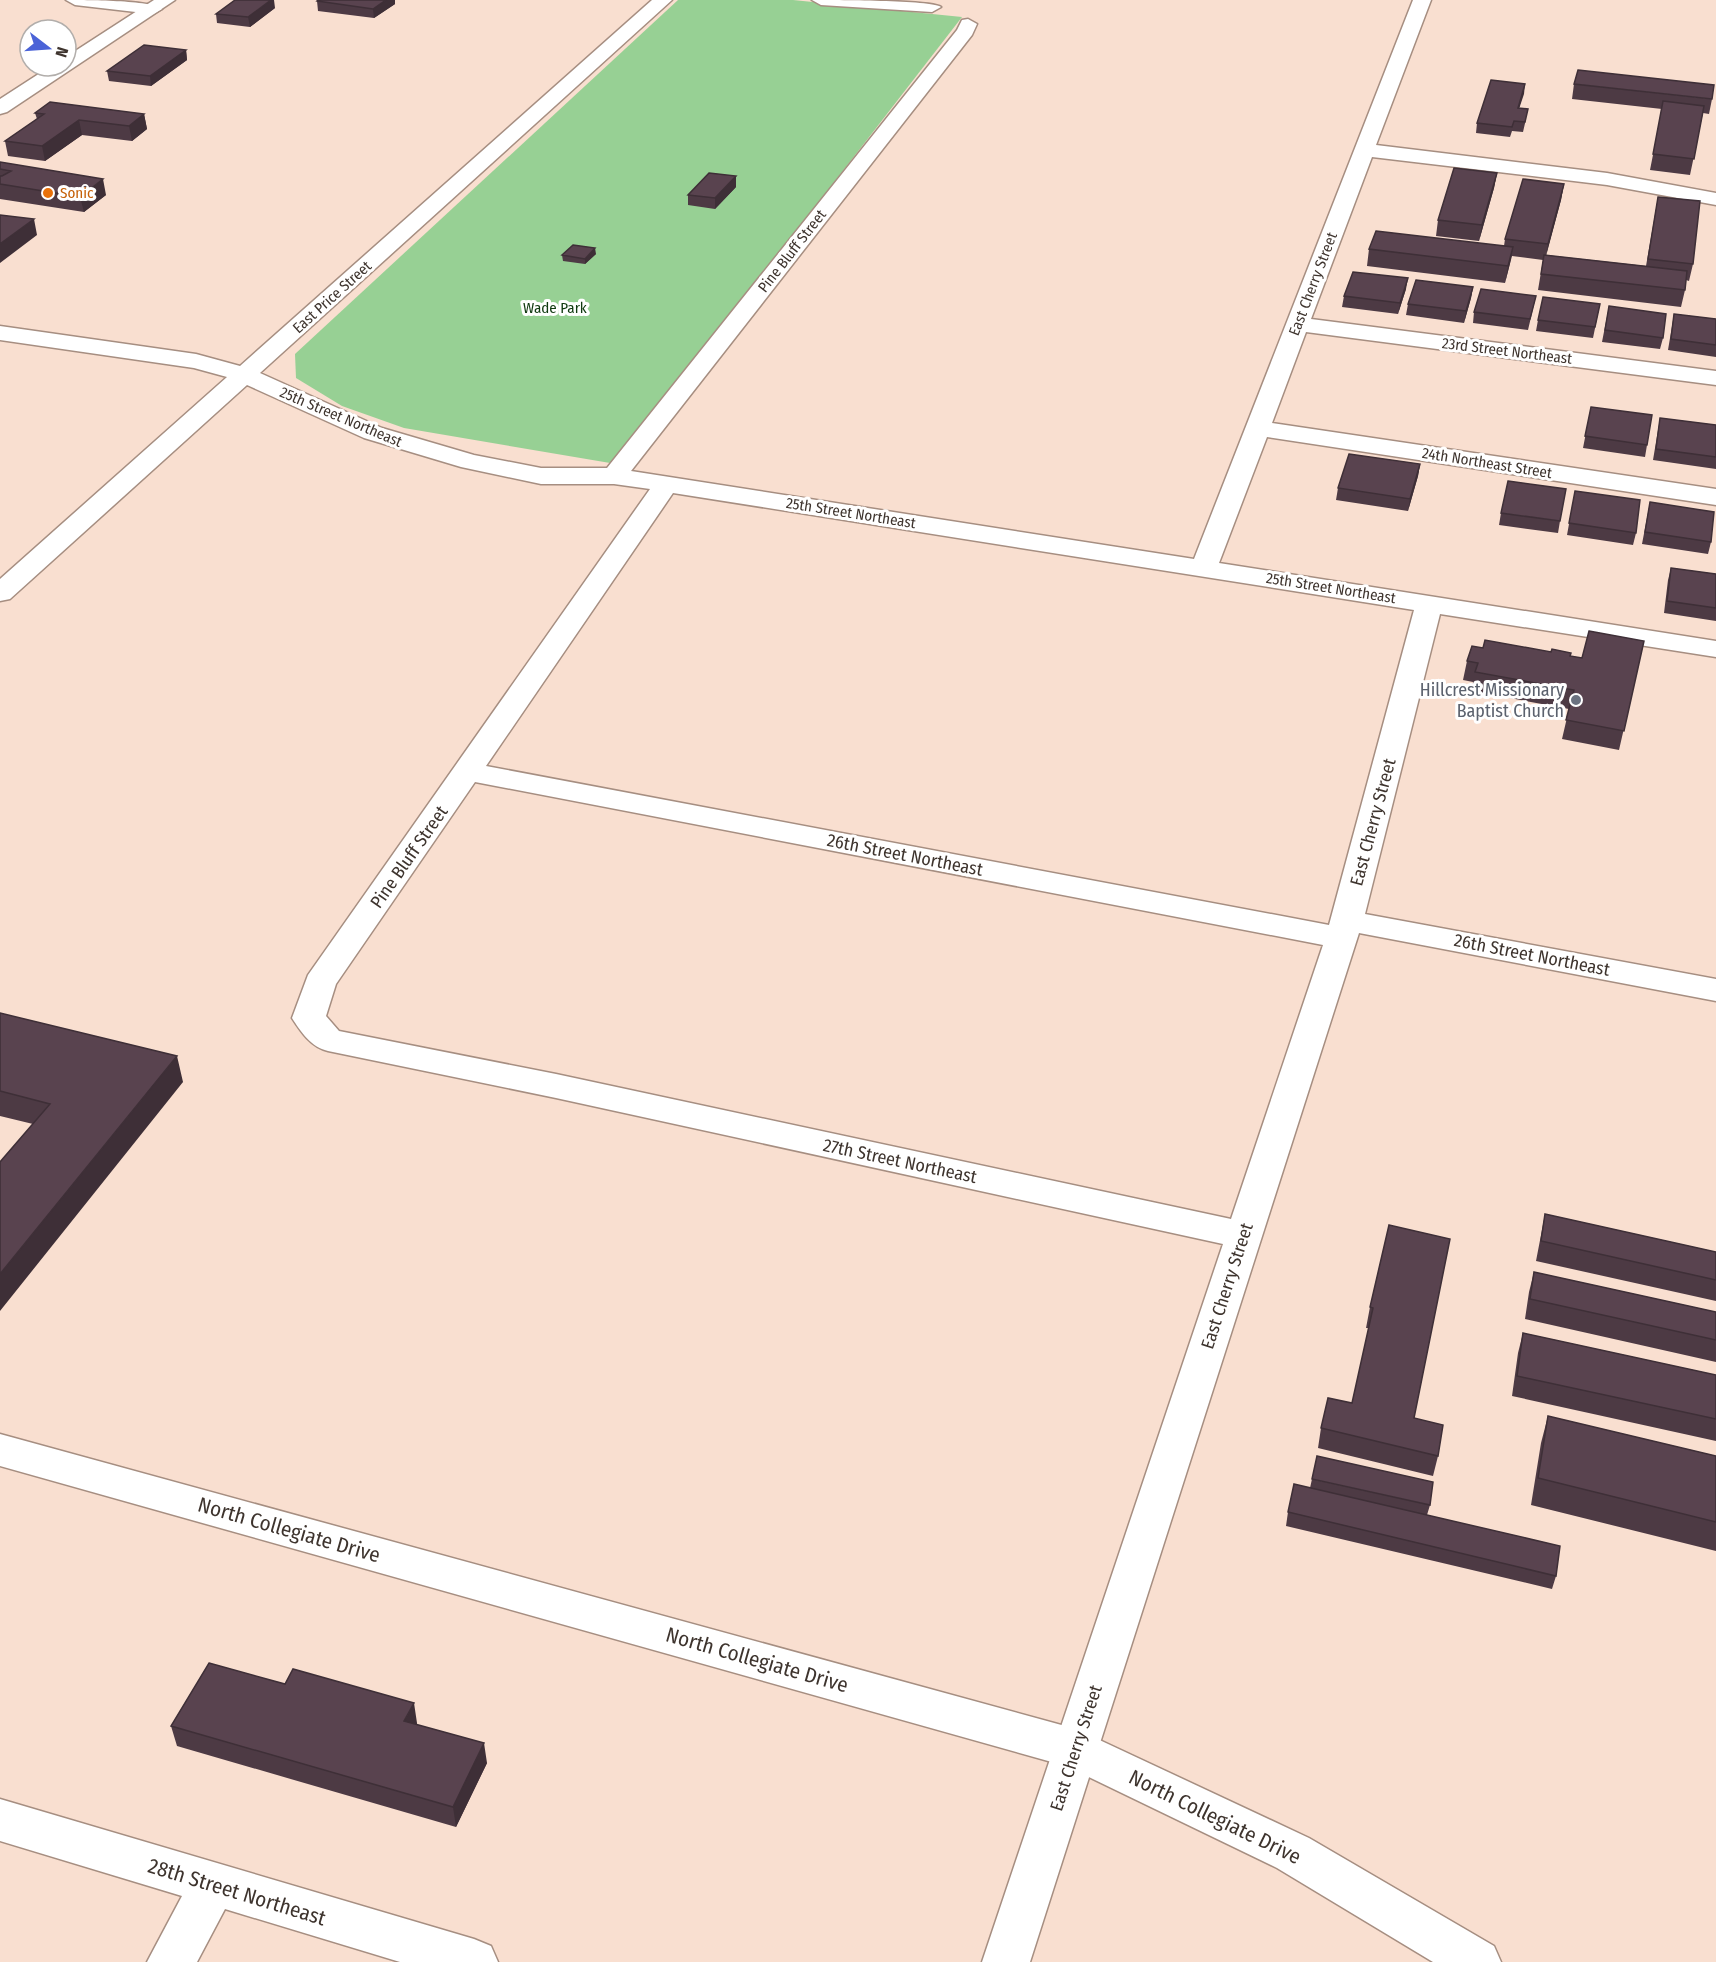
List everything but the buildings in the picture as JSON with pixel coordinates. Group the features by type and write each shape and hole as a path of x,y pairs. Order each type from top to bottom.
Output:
{"street":[{"path":"75,0 159,4"},
{"name":"East Price Street","path":"0,593 663,0"},
{"path":"821,0 932,7"},
{"name":"East Cherry Street","path":"1204,568 1422,0"},
{"path":"78,57 159,4"},
{"name":"Pine Bluff Street","path":"614,476 966,31 968,24"},
{"path":"0,108 45,78"},
{"path":"1364,150 1607,179 1716,199"},
{"name":"23rd Street Northeast","path":"1298,324 1716,378"},
{"name":"25th Street Northeast","path":"0,333 196,362 245,375 373,433 426,450 541,476 614,476 1716,649"},
{"name":"24th Northeast Street","path":"1258,428 1716,497"},
{"name":"Pine Bluff Street","path":"556,1086 328,1040 309,1018 320,983 469,772 666,485"},
{"name":"East Cherry Street","path":"1006,1962 1344,929 1429,604"},
{"name":"26th Street Northeast","path":"469,772 1344,929 1716,990"},
{"name":"27th Street Northeast","path":"556,1086 1244,1235"},
{"name":"North Collegiate Drive","path":"0,1450 1076,1749 1293,1853 1477,1962"},
{"name":"28th Street Northeast","path":"0,1820 474,1962"},
{"path":"171,1962 213,1885"}],"green space":[{"name":"Wade Park","path":"678,0 793,0 962,17 616,464 404,428 342,406 296,378 295,354"}],"place":[{"name":"Sonic","path":"48,193"},
{"name":"Hillcrest Missionary Baptist Church","path":"1576,700"}]}
